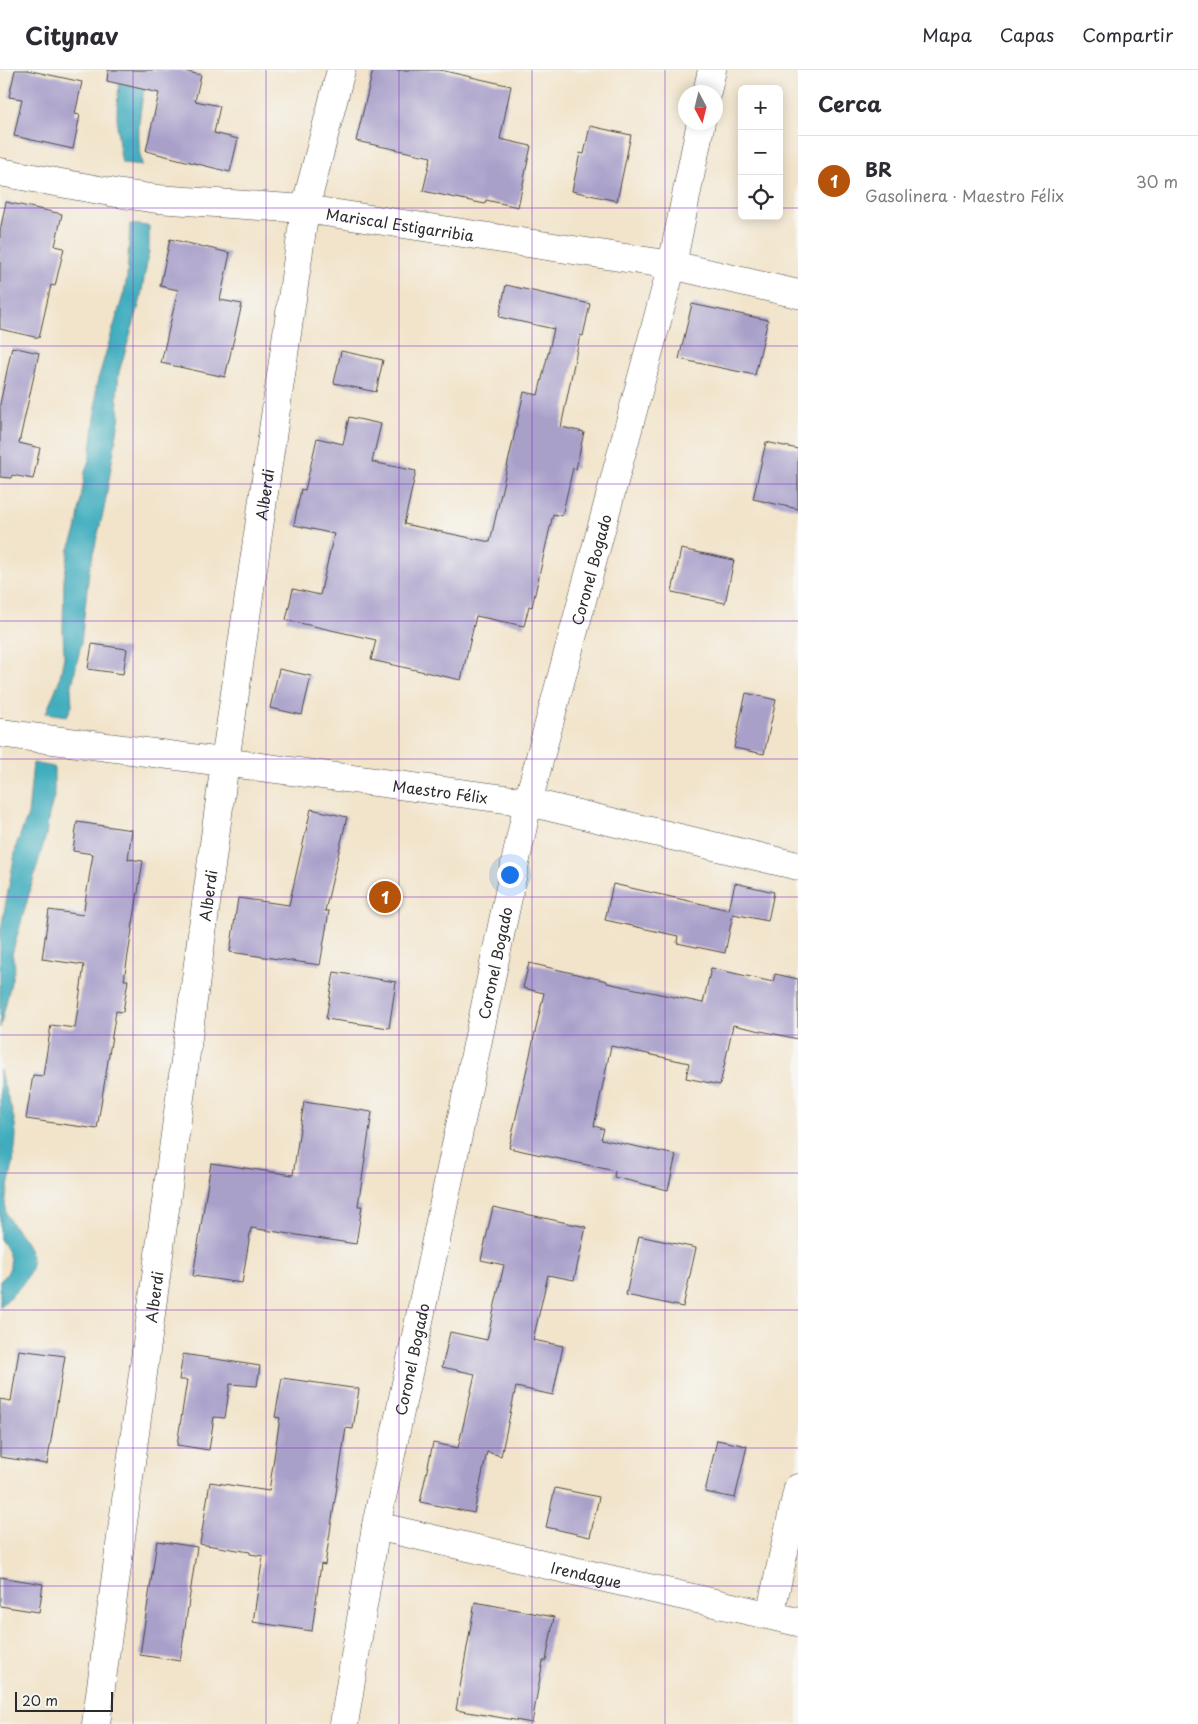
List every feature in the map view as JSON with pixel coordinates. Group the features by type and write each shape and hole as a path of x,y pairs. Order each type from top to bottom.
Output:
{"street":[{"name":"Alberdi","path":"96,1724 225,762 305,209 341,70"},
{"path":"709,85 712,70"},
{"name":"Coronel Bogado","path":"344,1724 376,1526 528,802 672,265 699,130"},
{"name":"Mariscal Estigarribia","path":"0,172 157,199 305,209 672,265 798,294"},
{"name":"Maestro Félix","path":"12,735 528,802 798,866"},
{"path":"770,1615 798,1488"},
{"name":"Irendague","path":"376,1526 798,1622"}],"water":[{"path":"121,70 148,70 139,129 142,165 122,163 117,117"},
{"path":"130,224 149,226 149,251 140,302 119,372 117,397 120,415 104,509 89,571 81,644 71,690 72,706 67,716 46,713 59,681 64,657 64,579 69,549 76,531 85,472 90,457 96,410 96,386 127,277"},
{"path":"33,763 54,767 54,797 46,835 12,954 15,966 0,1028 0,934 17,843 28,815"},
{"path":"0,1070 14,1117 16,1133 5,1209 9,1220 28,1246 32,1260 26,1279 0,1307 0,1281 9,1271 10,1260 7,1250 0,1239"}],"building":[{"path":"15,70 27,70 82,82 75,114 80,115 73,149 14,136 22,99 9,97"},
{"path":"108,70 179,70 201,75 195,101 220,106 214,133 238,139 230,172 146,151 159,93 107,81"},
{"path":"373,70 440,70 511,86 500,139 531,146 518,207 486,200 485,204 423,191 431,157 356,141"},
{"path":"590,126 631,135 617,201 572,191 580,153 584,154"},
{"path":"6,202 62,214 55,246 64,248 55,286 51,285 39,338 0,329 0,231"},
{"path":"170,239 230,253 220,300 242,304 225,377 161,363 178,290 160,286"},
{"path":"506,285 590,304 583,336 580,335 561,427 584,432 576,469 573,468 562,516 553,514 532,607 529,606 524,626 476,616 461,680 371,660 376,640 286,620 293,589 320,595 334,534 294,525 301,489 305,490 317,438 343,444 349,417 381,424 372,462 416,471 404,524 490,542 524,392 538,395 554,329 499,317"},
{"path":"692,304 768,320 755,375 679,359"},
{"path":"12,347 39,353 19,443 40,448 33,479 12,475 11,478 0,477 0,404"},
{"path":"341,351 383,360 376,392 334,383"},
{"path":"766,442 798,449 798,509 753,499"},
{"path":"681,549 734,560 725,603 672,592"},
{"path":"92,644 127,649 123,674 88,669"},
{"path":"279,669 311,676 302,715 270,708"},
{"path":"746,693 776,700 764,754 734,748"},
{"path":"311,809 347,817 325,911 329,911 320,965 230,952 238,898 289,905"},
{"path":"77,822 132,830 128,859 143,861 124,980 128,980 123,1012 116,1011 97,1129 26,1119 33,1075 43,1076 51,1025 75,1028 84,965 42,959 49,910 83,915 93,854 73,851"},
{"path":"735,883 774,892 768,921 733,914 725,953 677,943 678,936 605,920 613,884 729,910"},
{"path":"529,963 607,981 607,983 703,1003 711,968 773,982 775,974 798,979 798,1039 733,1025 720,1085 686,1078 689,1063 611,1046 594,1126 604,1129 601,1139 676,1155 668,1190 614,1177 615,1171 509,1148 544,993 523,988"},
{"path":"334,972 396,982 389,1028 326,1019"},
{"path":"304,1102 372,1112 358,1206 362,1206 356,1244 251,1228 242,1283 193,1276 211,1163 293,1175"},
{"path":"493,1207 586,1227 574,1280 548,1275 533,1340 563,1346 553,1395 516,1387 501,1456 487,1452 474,1513 420,1502 433,1443 458,1448 475,1374 442,1367 450,1332 487,1340 504,1265 481,1260"},
{"path":"639,1236 696,1248 683,1307 626,1295"},
{"path":"19,1350 65,1356 47,1464 0,1457 0,1399 11,1401"},
{"path":"183,1354 260,1366 257,1386 230,1384 225,1418 214,1417 209,1450 177,1445 187,1380 179,1380"},
{"path":"282,1378 359,1389 353,1429 346,1428 325,1565 321,1564 312,1631 253,1622 263,1556 200,1544 210,1482 269,1491 280,1418 275,1417"},
{"path":"717,1440 747,1446 735,1498 705,1492"},
{"path":"555,1488 599,1497 590,1537 546,1527"},
{"path":"157,1541 197,1547 180,1661 140,1655"},
{"path":"0,1577 43,1584 39,1612 0,1606"},
{"path":"475,1602 554,1617 546,1661 543,1661 532,1723 456,1710"}],"place":[{"name":"BR","path":"385,897"}]}
